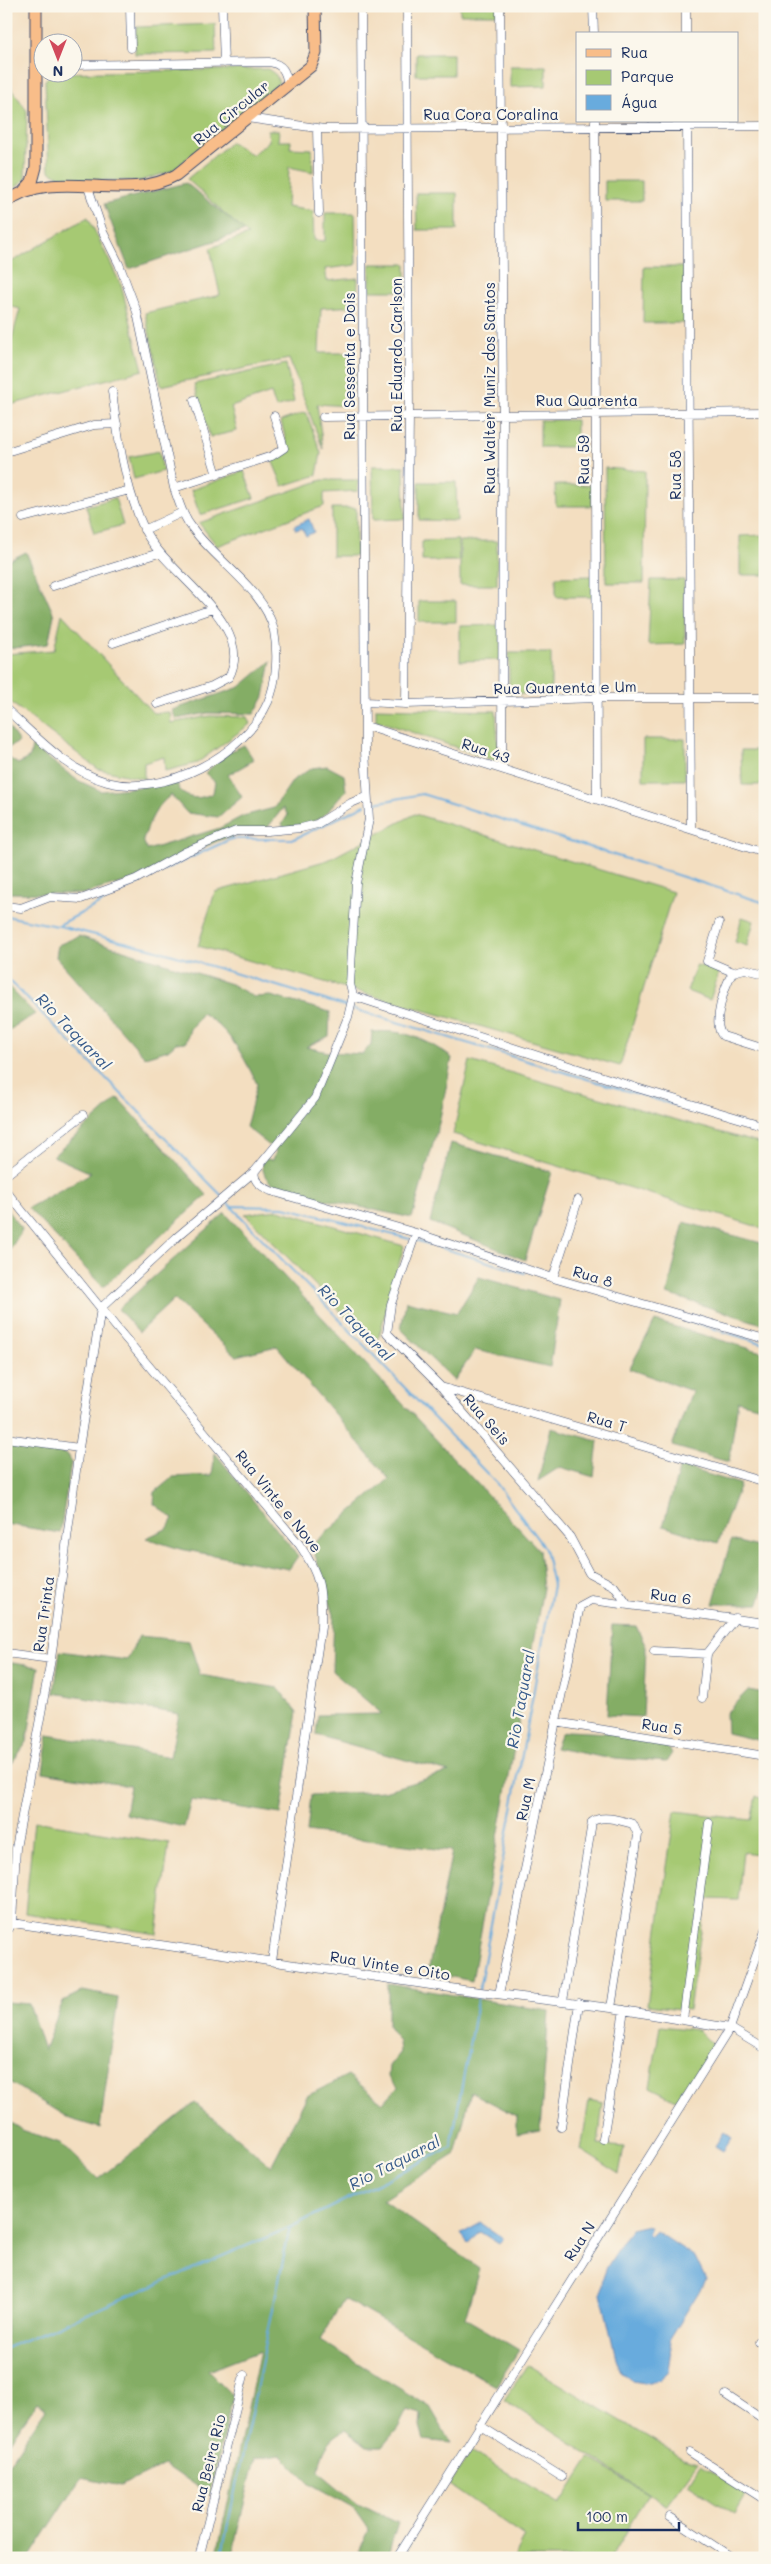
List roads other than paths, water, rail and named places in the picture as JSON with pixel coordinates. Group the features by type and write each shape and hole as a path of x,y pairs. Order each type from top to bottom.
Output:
{"main road":[{"path":"36,6 37,32"},
{"path":"288,85 307,70 315,59 315,6"},
{"path":"6,202 22,192 34,179 37,161 39,82"},
{"name":"Rua Circular","path":"22,192 38,187 60,185 138,188 169,179 288,85"},
{"path":"37,161 46,177 60,185"}],"street":[{"path":"130,6 131,48"},
{"path":"222,6 224,63"},
{"name":"Rua Sessenta e Dois","path":"101,1308 255,1171 315,1098 348,1017 353,996 350,984 356,883 368,824 363,417 361,6"},
{"name":"Rua Eduardo Carlson","path":"406,704 410,415 407,6"},
{"name":"Rua Walter Muniz dos Santos","path":"500,6 504,702 502,770"},
{"path":"594,6 594,32"},
{"path":"686,6 686,32"},
{"name":"Rua Circular","path":"82,65 276,63 284,70 288,85"},
{"name":"Rua Cora Coralina","path":"247,118 317,128 501,128 595,124 765,126"},
{"name":"Rua 59","path":"595,124 598,800"},
{"name":"Rua 58","path":"687,124 691,829"},
{"path":"317,128 319,214"},
{"path":"6,710 70,765 92,776 120,784 156,783 207,765 233,746 255,723 272,693 276,659 274,630 252,592 201,538 183,512 174,488 138,312 119,264 103,232 88,187"},
{"path":"112,391 116,424 130,490 144,530 158,553 225,624 234,647 235,660 229,677 212,686 157,704"},
{"path":"194,400 217,475"},
{"name":"Rua Quarenta","path":"323,417 765,412"},
{"path":"174,488 272,456 284,448 274,416"},
{"path":"6,452 86,427 116,424"},
{"path":"23,518 130,490"},
{"path":"144,530 183,512"},
{"path":"53,586 158,553"},
{"path":"113,643 212,609"},
{"name":"Rua Quarenta e Um","path":"366,702 406,704 598,698 765,698"},
{"name":"Rua 43","path":"366,726 765,852"},
{"path":"6,906 21,908 50,897 81,898 136,879 185,852 236,831 301,828 317,824 351,803 363,798 368,806"},
{"path":"719,923 707,961 733,972 745,969 765,974"},
{"path":"733,972 728,980 717,1022 718,1031 733,1040 765,1049"},
{"path":"353,996 637,1088 765,1126"},
{"path":"6,1175 82,1115"},
{"name":"Rua 8","path":"255,1171 255,1178 259,1184 271,1191 414,1238 765,1339"},
{"name":"Rua Vinte e Nove","path":"6,1191 101,1308 299,1544 312,1563 320,1583 321,1627 272,1961"},
{"path":"553,1278 578,1200"},
{"name":"Rua Seis","path":"414,1238 391,1304 387,1333 441,1387 570,1537 589,1573 614,1586 627,1604"},
{"name":"Rua Trinta","path":"9,1922 16,1848 51,1659 79,1448 101,1308"},
{"name":"Rua T","path":"441,1387 765,1482"},
{"path":"6,1438 79,1448"},
{"name":"Rua 6","path":"578,1610 584,1603 591,1600 765,1623"},
{"name":"Rua M","path":"499,1994 578,1610"},
{"path":"702,1698 707,1654 735,1618"},
{"path":"654,1650 707,1654"},
{"path":"6,1653 51,1659"},
{"name":"Rua 5","path":"555,1722 765,1756"},
{"path":"563,2001 592,1822 600,1818 633,1824 638,1835 611,2008"},
{"path":"683,2020 709,1823"},
{"path":"6,1932 9,1922"},
{"name":"Rua Vinte e Oito","path":"9,1922 464,1990 624,2010 730,2028 765,2049"},
{"name":"Rua N","path":"397,2558 730,2028 765,1931"},
{"path":"561,2127 579,2003"},
{"path":"602,2139 624,2010"},
{"name":"Rua Beira Rio","path":"199,2558 244,2375"},
{"path":"726,2395 765,2420"},
{"path":"479,2425 562,2477"},
{"path":"690,2452 765,2500"},
{"path":"670,2517 733,2558"}],"water":[{"path":"309,519 314,532 306,536 302,528 296,530 294,526"},
{"path":"724,2132 732,2138 723,2151 715,2146"},
{"path":"481,2223 504,2239 499,2244 480,2232 468,2243 461,2234"},
{"path":"644,2226 651,2227 648,2233 651,2236 656,2231 695,2257 706,2280 669,2340 671,2357 669,2371 659,2380 645,2383 632,2381 621,2372 601,2293 607,2267 631,2229"}],"waterway":[{"path":"370,804 422,794 765,903"},
{"path":"6,916 57,926 157,873 231,839 294,839 365,805"},
{"path":"59,926 153,949 348,1007"},
{"name":"Rio Taquaral","path":"6,977 222,1196"},
{"path":"353,1009 765,1132"},
{"name":"Rio Taquaral","path":"225,1200 497,1484 545,1549 553,1585 479,1990"},
{"path":"232,1206 284,1207 410,1239"},
{"path":"415,1240 525,1273"},
{"path":"628,1303 765,1344"},
{"name":"Rio Taquaral","path":"6,2348 291,2227 451,2147 478,1995"},
{"path":"221,2558 290,2227"}]}
